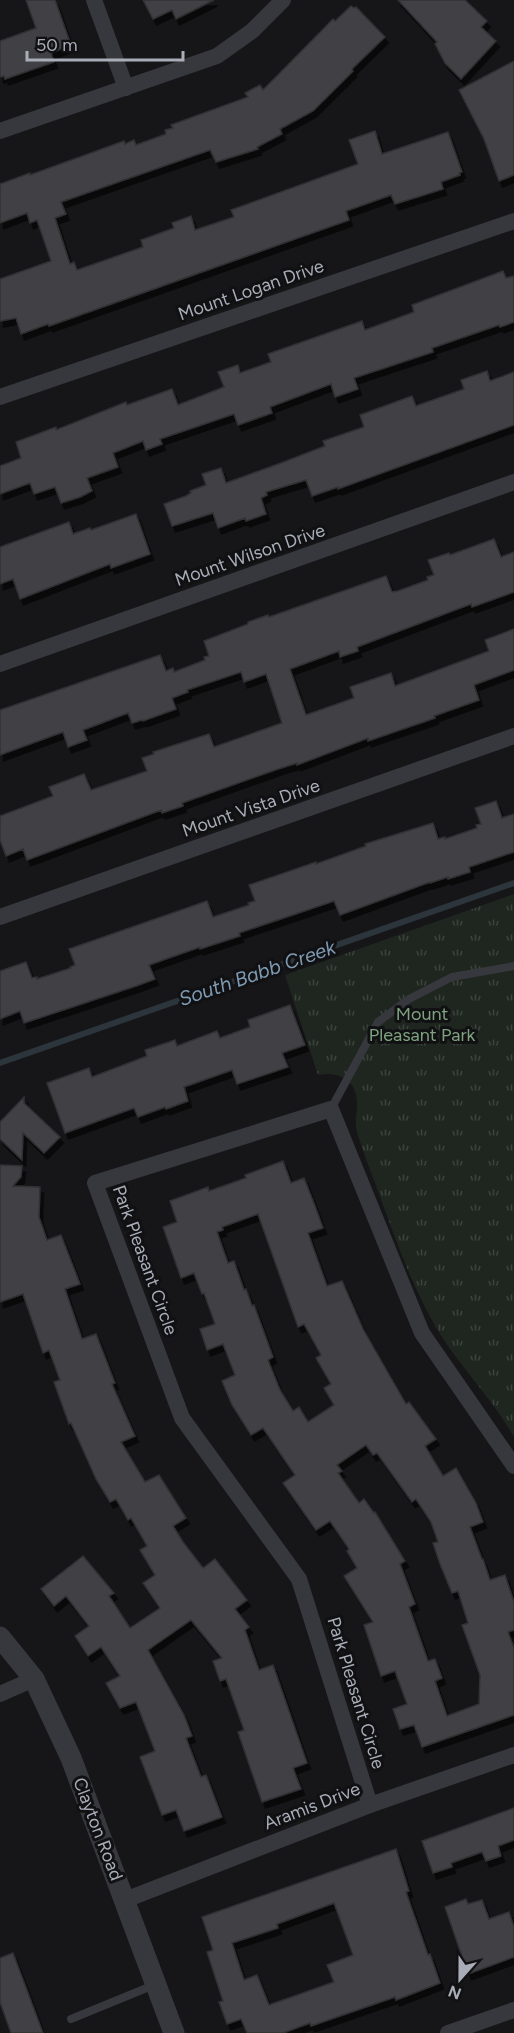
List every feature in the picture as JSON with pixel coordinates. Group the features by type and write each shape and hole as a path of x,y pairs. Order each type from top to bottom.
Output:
{"street":[{"path":"94,0 126,88"},
{"path":"0,131 217,56 252,31 283,0"},
{"name":"Mount Logan Drive","path":"0,397 514,221"},
{"name":"Mount Wilson Drive","path":"0,664 514,482"},
{"name":"Mount Vista Drive","path":"0,916 514,736"},
{"path":"331,1109 422,1333 514,1466"},
{"name":"Park Pleasant Circle","path":"331,1109 95,1183 183,1418 299,1579 370,1805"},
{"name":"Clayton Road","path":"0,1637 34,1679 71,1758 174,2033"},
{"path":"0,1695 34,1679"},
{"name":"Aramis Drive","path":"125,1900 370,1805 514,1755"},
{"path":"448,2033 514,2010"}],"lane":[{"path":"331,1109 378,1022 409,999 452,976 514,966"},
{"path":"71,2019 156,1984"}],"green space":[{"name":"Mount Pleasant Park","path":"514,894 514,1437 497,1410 440,1334 421,1299 397,1244 357,1132 356,1093 344,1078 332,1074 318,1075 285,975"}],"building":[{"path":"26,0 55,0 71,45 51,53 54,62 5,79 4,76 0,77 0,41 36,28"},
{"path":"143,0 214,0 176,19 172,10 153,19"},
{"path":"398,0 465,0 487,21 481,27 496,41 461,79 445,63 435,44 437,42"},
{"path":"351,6 356,7 385,37 313,111 280,129 282,134 257,147 258,149 216,162 210,150 61,202 66,214 55,218 70,264 74,262 77,270 143,247 141,240 174,228 172,223 191,216 195,230 234,217 231,210 358,164 349,140 375,131 382,154 448,132 462,172 459,173 460,175 441,182 443,189 395,204 391,195 346,211 349,220 49,326 48,324 21,334 16,318 0,321 0,279 51,261 37,220 30,223 27,213 0,223 0,184 124,141 125,144 134,140 136,145 166,134 165,130 173,128 171,125 248,97 245,93 260,85 263,90 333,19 335,21"},
{"path":"514,61 514,175 499,181 484,139 459,90"},
{"path":"503,271 506,278 514,276 514,322 432,348 433,352 354,378 358,389 335,397 331,384 270,407 272,413 238,425 234,414 160,439 162,444 146,450 143,441 113,453 118,467 87,478 92,491 80,497 61,503 55,487 34,494 30,483 0,494 0,466 21,458 16,442 56,427 56,430 126,402 127,405 172,389 178,405 224,387 218,372 238,365 240,373 271,362 268,354 362,321 365,330 414,312 412,305"},
{"path":"487,371 490,381 514,372 514,425 338,489 338,487 312,496 306,480 266,492 267,495 261,498 266,514 246,521 245,518 218,528 213,513 172,526 164,504 206,485 202,474 221,468 226,483 325,446 323,441 364,427 360,415 412,396 416,406 464,389 461,380"},
{"path":"136,514 150,554 111,568 110,564 20,599 13,579 0,584 0,547 69,522 73,534"},
{"path":"494,539 501,557 514,552 514,592 472,607 471,604 378,639 357,647 358,651 340,657 339,651 290,669 306,715 354,698 350,687 391,673 395,686 489,651 485,640 514,629 514,670 474,685 479,700 434,716 435,718 368,741 368,738 297,765 297,763 278,769 182,803 183,806 162,813 161,810 27,860 23,849 6,856 0,840 0,816 53,796 49,787 84,774 91,790 147,771 142,758 154,754 153,752 209,734 214,747 282,723 266,674 244,682 241,672 187,690 188,692 172,698 176,709 132,723 128,713 83,730 87,740 68,747 63,732 0,755 0,710 160,655 166,671 173,668 174,672 205,660 204,657 209,656 204,641 248,624 248,622 268,615 269,617 386,576 392,592 398,591 428,580 427,577 434,575 428,560 449,553 450,555"},
{"path":"496,801 502,818 514,814 514,852 469,867 470,872 430,882 340,915 334,901 239,933 240,936 149,965 155,979 136,986 24,1023 20,1011 0,1019 0,971 26,962 32,978 37,977 37,979 71,968 75,965 69,949 207,901 213,917 249,905 248,903 255,901 249,885 316,862 316,864 366,846 365,844 433,823 438,839 445,837 445,839 477,828 476,825 481,824 475,808"},
{"path":"290,1005 305,1045 282,1053 288,1067 237,1084 232,1070 184,1087 188,1101 138,1117 134,1108 65,1133 47,1083 89,1068 92,1077 147,1056 145,1050 175,1040 177,1046 217,1031 220,1038 250,1027 248,1020"},
{"path":"24,1097 24,1103 60,1137 44,1153 23,1133 22,1160 0,1139 0,1122"},
{"path":"283,1161 291,1183 304,1178 323,1228 308,1233 327,1286 342,1281 363,1329 406,1404 409,1402 436,1439 425,1446 443,1476 456,1468 476,1503 483,1522 470,1527 490,1580 505,1575 514,1602 514,1630 508,1632 514,1648 514,1715 422,1747 414,1725 400,1729 393,1709 407,1704 395,1671 381,1676 364,1625 373,1622 344,1576 357,1568 347,1551 349,1549 330,1521 316,1530 283,1483 295,1475 263,1428 251,1435 232,1405 222,1381 235,1375 223,1344 207,1350 200,1329 215,1324 204,1293 202,1294 194,1273 181,1278 163,1227 177,1222 170,1201 208,1187 209,1191 246,1178 245,1175","holes":["258,1214 298,1327 304,1324 321,1355 316,1358 331,1384 324,1388 334,1405 308,1422 299,1407 293,1411 280,1390 268,1360 273,1357 254,1305 252,1306 246,1289 244,1290 234,1261 228,1263 217,1232 223,1230 222,1227","366,1445 373,1455 377,1453 412,1502 416,1499 431,1522 438,1542 433,1543 440,1564 452,1593 458,1591 468,1623 462,1625 480,1675 479,1704 447,1716 435,1681 442,1678 435,1659 428,1661 409,1607 415,1604 400,1564 405,1561 375,1512 364,1499 359,1503 338,1473 342,1471 337,1465"]},
{"path":"0,1165 22,1166 21,1177 13,1186 40,1187 39,1217 47,1240 61,1235 80,1284 65,1289 82,1339 96,1334 115,1383 112,1384 135,1436 121,1442 145,1482 159,1475 186,1518 173,1526 203,1568 215,1559 247,1600 235,1609 249,1627 245,1630 259,1670 273,1665 307,1763 293,1768 301,1789 262,1802 238,1732 244,1730 226,1679 220,1681 213,1661 222,1658 191,1620 148,1650 184,1715 192,1736 186,1738 201,1777 206,1775 222,1817 184,1831 176,1810 162,1815 140,1757 155,1751 136,1702 120,1708 106,1683 120,1676 101,1647 88,1656 75,1636 89,1626 66,1596 54,1606 41,1589 83,1556 114,1593 109,1596 130,1628 160,1608 143,1583 155,1575 140,1550 147,1546 131,1518 128,1520 116,1499 110,1502 96,1479 71,1423 69,1424 54,1382 60,1380 49,1350 43,1353 23,1294 0,1302"},
{"path":"514,1808 514,1840 498,1846 501,1856 486,1861 482,1852 451,1863 452,1867 433,1873 422,1841"},
{"path":"396,1849 409,1891 406,1892 440,1983 396,2000 395,1997 311,2026 310,2023 283,2033 247,2033 241,2019 227,2024 219,2002 223,2001 207,1952 213,1950 202,1917","holes":["334,1903 353,1955 327,1965 334,1982 269,2005 257,1975 244,1980 232,1943 278,1928 277,1924"]},
{"path":"466,1899 468,1904 482,1900 489,1919 509,1912 514,1927 514,1957 468,1974 445,1907"},
{"path":"13,1953 43,2033 11,2033 0,2002 0,1958"}],"waterway":[{"name":"South Babb Creek","path":"0,1063 514,883"}]}
